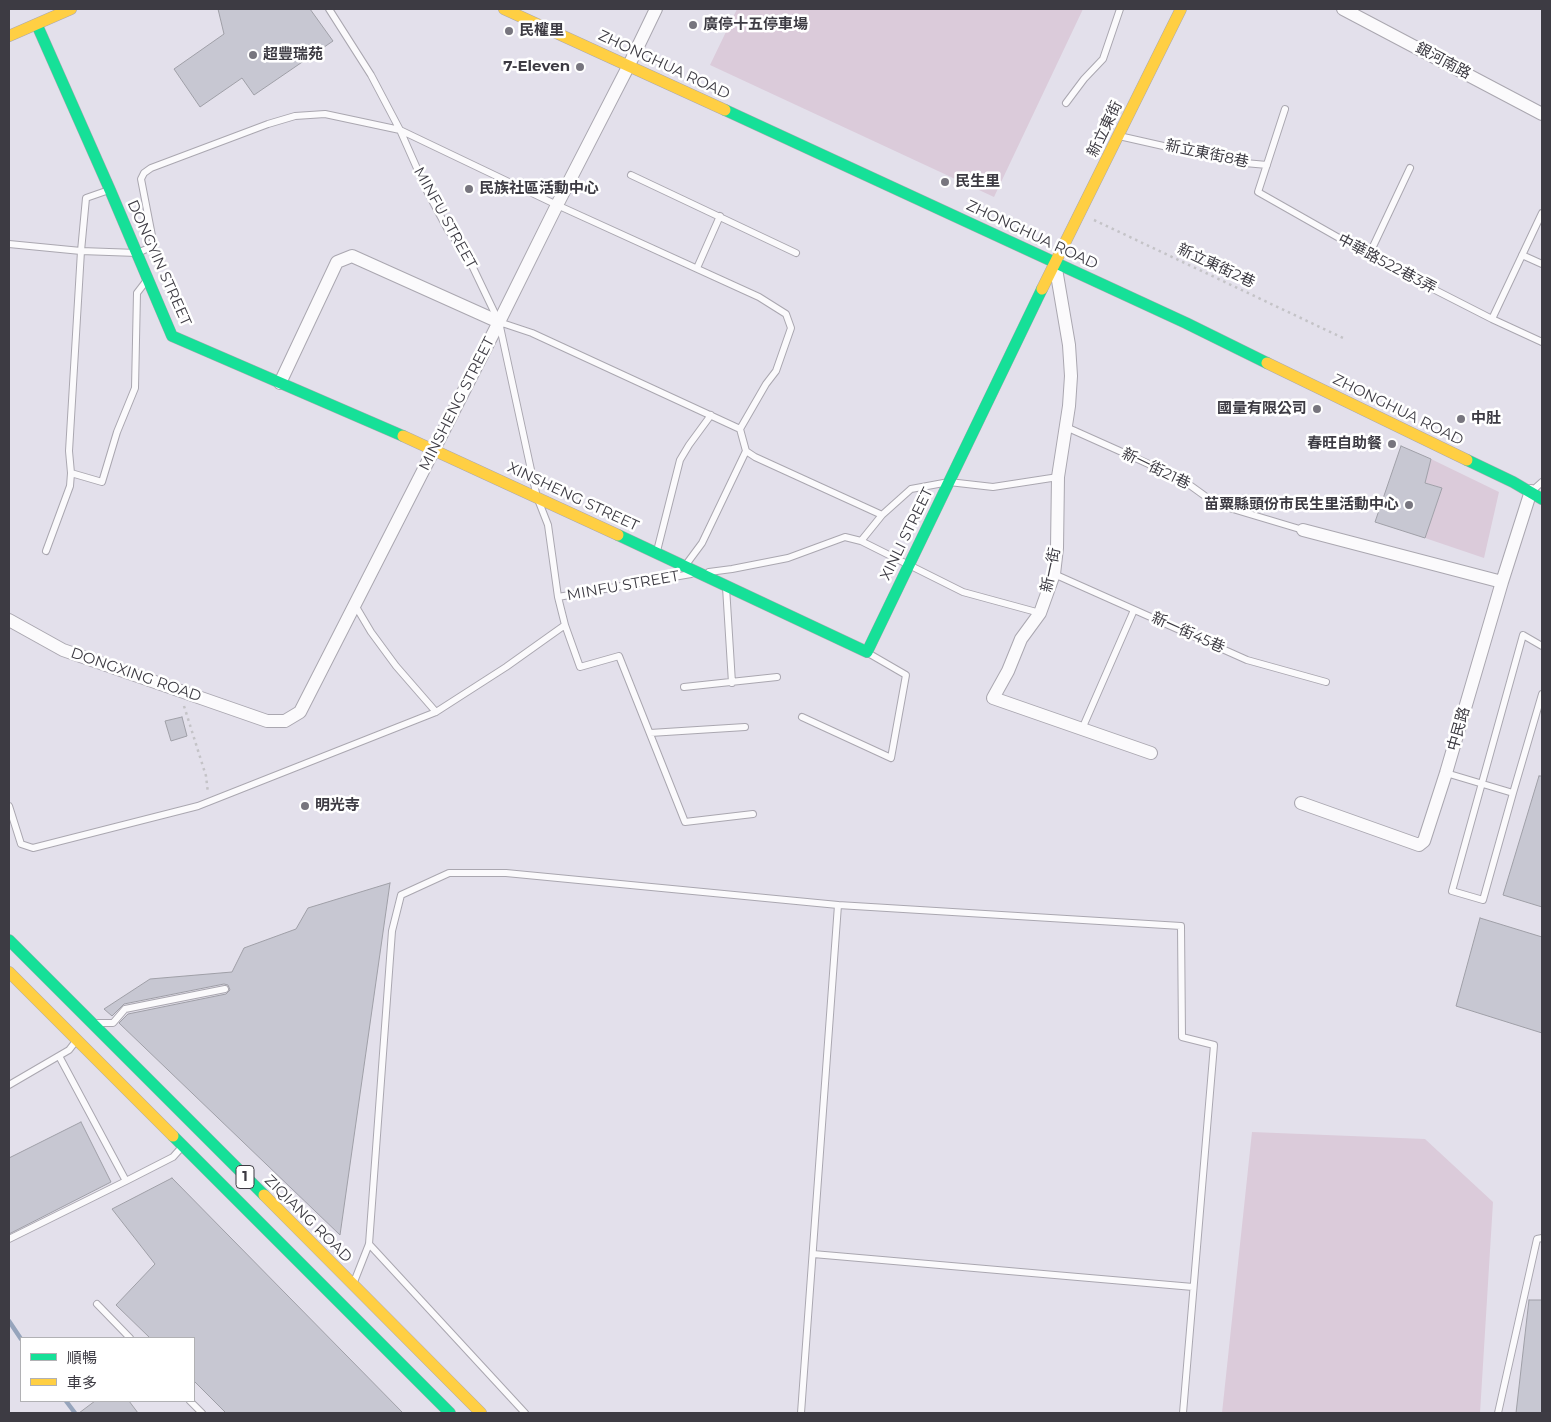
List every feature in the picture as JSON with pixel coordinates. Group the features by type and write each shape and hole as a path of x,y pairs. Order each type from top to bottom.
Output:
{"street":[{"path":"9,36 71,9"},
{"name":"ZHONGHUA ROAD","path":"504,9 1186,323 1542,499"},
{"name":"MINSHENG STREET","path":"267,721 285,721 300,712 656,9"},
{"name":"新立東街","path":"1055,263 1181,9"},
{"name":"銀河南路","path":"1343,9 1542,114"},
{"name":"DONGYIN STREET","path":"37,25 172,336 434,450"},
{"path":"280,383 337,262 352,256 499,322"},
{"name":"新一街","path":"1055,263 1069,345 1071,376 1069,406 1064,427 1058,477 1057,548 1054,574 1040,613 1021,639 1008,671 993,698 1151,753"},
{"name":"XINLI STREET","path":"867,652 1055,263"},
{"name":"XINSHENG STREET","path":"434,450 657,553 682,571 699,573"},
{"name":"中民路","path":"1301,803 1418,845 1424,840 1531,492"},
{"path":"1303,530 1502,582"},
{"path":"699,573 867,652"},
{"name":"DONGXING ROAD","path":"9,620 63,650 267,721"},
{"name":"ZIQIANG ROAD","path":"9,940 480,1413"},
{"name":"1","path":"9,972 450,1413"},
{"path":"76,1040 91,1023"},
{"path":"340,1302 353,1285"}],"lane":[{"name":"MINFU STREET","path":"329,9 371,75 400,130 427,191 448,230 467,255 499,322 536,497 548,525 558,597 682,571"},
{"path":"1066,103 1084,79 1103,59 1120,9"},
{"name":"新立東街8巷","path":"1118,136 1212,157 1267,166 1285,109"},
{"path":"9,244 81,251 137,253 154,246 141,179 144,173 151,168 268,124 295,116 324,114 400,130 556,205 759,296 786,314 791,328 776,372 766,384 740,429 746,451 702,543 682,571"},
{"name":"中華路522巷3弄","path":"1267,166 1258,192 1369,255 1492,319 1542,342"},
{"path":"1369,255 1410,168"},
{"path":"631,175 796,253"},
{"path":"46,551 70,486 69,451 86,198 110,190"},
{"path":"1492,319 1542,213"},
{"path":"697,268 720,216"},
{"path":"1522,255 1542,264"},
{"path":"71,473 102,482 117,432 135,388 137,292 148,279"},
{"path":"499,322 532,333 740,429"},
{"path":"657,553 680,460 711,416"},
{"name":"新一街21巷","path":"1064,427 1180,478 1216,504 1303,530"},
{"path":"746,451 755,457 882,514"},
{"path":"1040,613 963,592 861,541 882,514 911,489 949,482 993,488 1058,477"},
{"path":"1531,492 1542,482"},
{"name":"MINFU STREET","path":"699,573 732,570 788,558 845,537 861,541"},
{"name":"新一街45巷","path":"1054,574 1247,660 1326,682"},
{"path":"726,586 732,683"},
{"path":"558,597 565,625 580,667 619,656 685,822 753,814"},
{"path":"355,605 371,632 396,666 436,712"},
{"path":"1082,729 1134,610"},
{"path":"9,806 21,844 33,848 198,806 436,712 506,667 565,625"},
{"path":"1542,646 1524,635 1452,890 1483,900 1542,694"},
{"path":"802,717 891,758 906,675 867,652"},
{"path":"684,687 777,677"},
{"path":"650,734 745,727"},
{"path":"1446,773 1513,793"},
{"path":"353,1285 369,1244 392,931 400,895 449,873 506,873 838,905 1182,926 1182,1037 1214,1045 1183,1413"},
{"path":"801,1413 838,905"},
{"path":"91,1023 113,1023 125,1009 225,989"},
{"path":"9,1085 69,1050 76,1040"},
{"path":"59,1056 126,1181"},
{"path":"9,1239 172,1157 183,1146"},
{"path":"1498,1413 1537,1238 1542,1238"},
{"path":"369,1244 525,1413"},
{"path":"813,1254 1193,1287"},
{"path":"97,1304 129,1337"},
{"path":"191,1402 202,1413"}],"path":[{"name":"新立東街2巷","path":"1080,213 1344,338"},
{"path":"179,690 206,776 209,802"}],"shaded area":[{"path":"737,9 1083,9 994,197 710,65"},
{"path":"1431,459 1499,492 1484,558 1425,538 1442,488 1425,483"},
{"path":"1252,1132 1425,1139 1493,1202 1480,1413 1222,1413"}],"building":[{"name":"超豐瑞苑","path":"218,9 310,9 333,41 254,95 242,78 200,107 174,69 224,34"},
{"name":"苗粟縣頭份巿民生里活動中心","path":"1401,446 1431,459 1425,483 1442,488 1425,538 1375,522"},
{"path":"182,717 187,736 171,741 165,721"},
{"path":"1539,776 1542,776 1542,907 1503,895"},
{"path":"390,883 340,1235 119,1023 128,1014 226,994 230,990 228,985 224,984 124,1004 112,1016 104,1009 150,979 232,972 244,948 296,929 308,908"},
{"path":"1480,918 1542,937 1542,1033 1456,1006"},
{"path":"81,1122 111,1182 9,1234 9,1158"},
{"path":"172,1178 403,1413 226,1413 195,1382 195,1337 149,1337 116,1305 155,1264 112,1209"},
{"path":"1529,1300 1542,1300 1542,1413 1516,1413"},
{"path":"94,1402 130,1402 138,1413 79,1413"}],"waterway":[{"path":"9,1321 20,1338"},
{"path":"67,1402 75,1413"}],"traffic: fast":[{"path":"37,25 172,336 403,436"},
{"path":"725,110 1186,323 1267,363"},
{"path":"618,535 867,652 1042,289"},
{"path":"1467,460 1513,482 1542,499"},
{"path":"9,940 264,1195"},
{"path":"173,1136 450,1413"}],"traffic: slow":[{"path":"9,36 71,9"},
{"path":"504,9 725,110"},
{"path":"1042,289 1181,9"},
{"path":"1267,363 1467,460"},
{"path":"403,436 618,535"},
{"path":"9,972 173,1136"},
{"path":"264,1195 481,1413"}],"place":[{"name":"廣停十五停車場","path":"693,25"},
{"name":"民權里","path":"509,31"},
{"name":"超豐瑞苑","path":"253,55"},
{"name":"7-Eleven","path":"580,67"},
{"name":"民生里","path":"945,182"},
{"name":"民族社區活動中心","path":"469,189"},
{"name":"國量有限公司","path":"1317,409"},
{"name":"中肚","path":"1461,419"},
{"name":"春旺自助餐","path":"1392,444"},
{"name":"苗粟縣頭份巿民生里活動中心","path":"1409,505"},
{"name":"明光寺","path":"305,806"}]}
